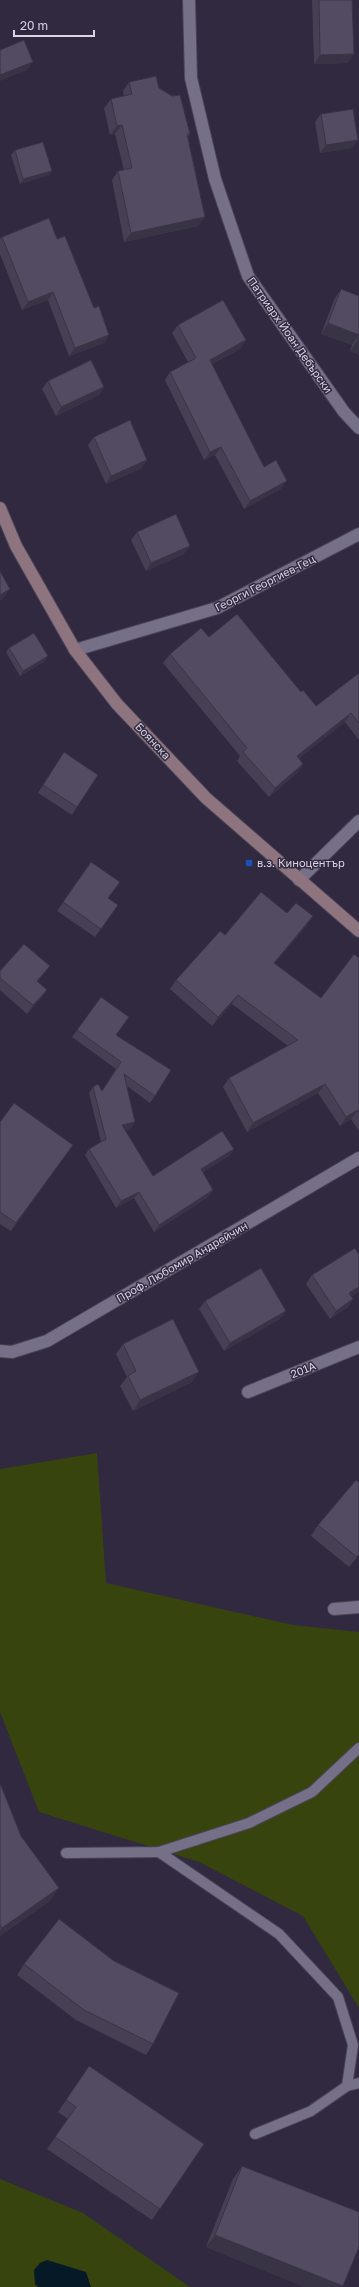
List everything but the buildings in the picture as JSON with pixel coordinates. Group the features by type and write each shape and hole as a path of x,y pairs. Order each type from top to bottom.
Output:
{"main road":[{"name":"Боянска","path":"0,508 16,546 75,650 117,704 206,798 359,931"}],"street":[{"name":"Патриарх Йоан Дебърски","path":"189,0 191,78 215,179 248,276 344,412 359,428"},
{"name":"Георги Георгиев-Гец","path":"75,650 218,608 359,534"},
{"path":"299,880 359,821"},
{"name":"Проф. Любомир Андрейчин","path":"0,1352 12,1352 47,1341 359,1158"},
{"name":"201А","path":"248,1392 359,1347"},
{"path":"334,1609 359,1607"}],"lane":[{"path":"66,1853 159,1852 249,1823 312,1792 359,1748"},
{"path":"159,1852 279,1934 338,1996 353,2045 347,2086"},
{"path":"255,2134 311,2111 347,2086 359,2083"}],"green space":[{"path":"97,1453 106,1583 293,1625 359,1632 359,2008 303,1916 199,1862 39,1812 0,1712 0,1469"},
{"path":"0,2179 83,2213 190,2287 0,2287"}],"water":[{"path":"47,2260 86,2272 91,2287 38,2287 35,2284 34,2270 40,2263"}],"place":[{"name":"в.з. Киноцентър","path":"249,863"}]}
